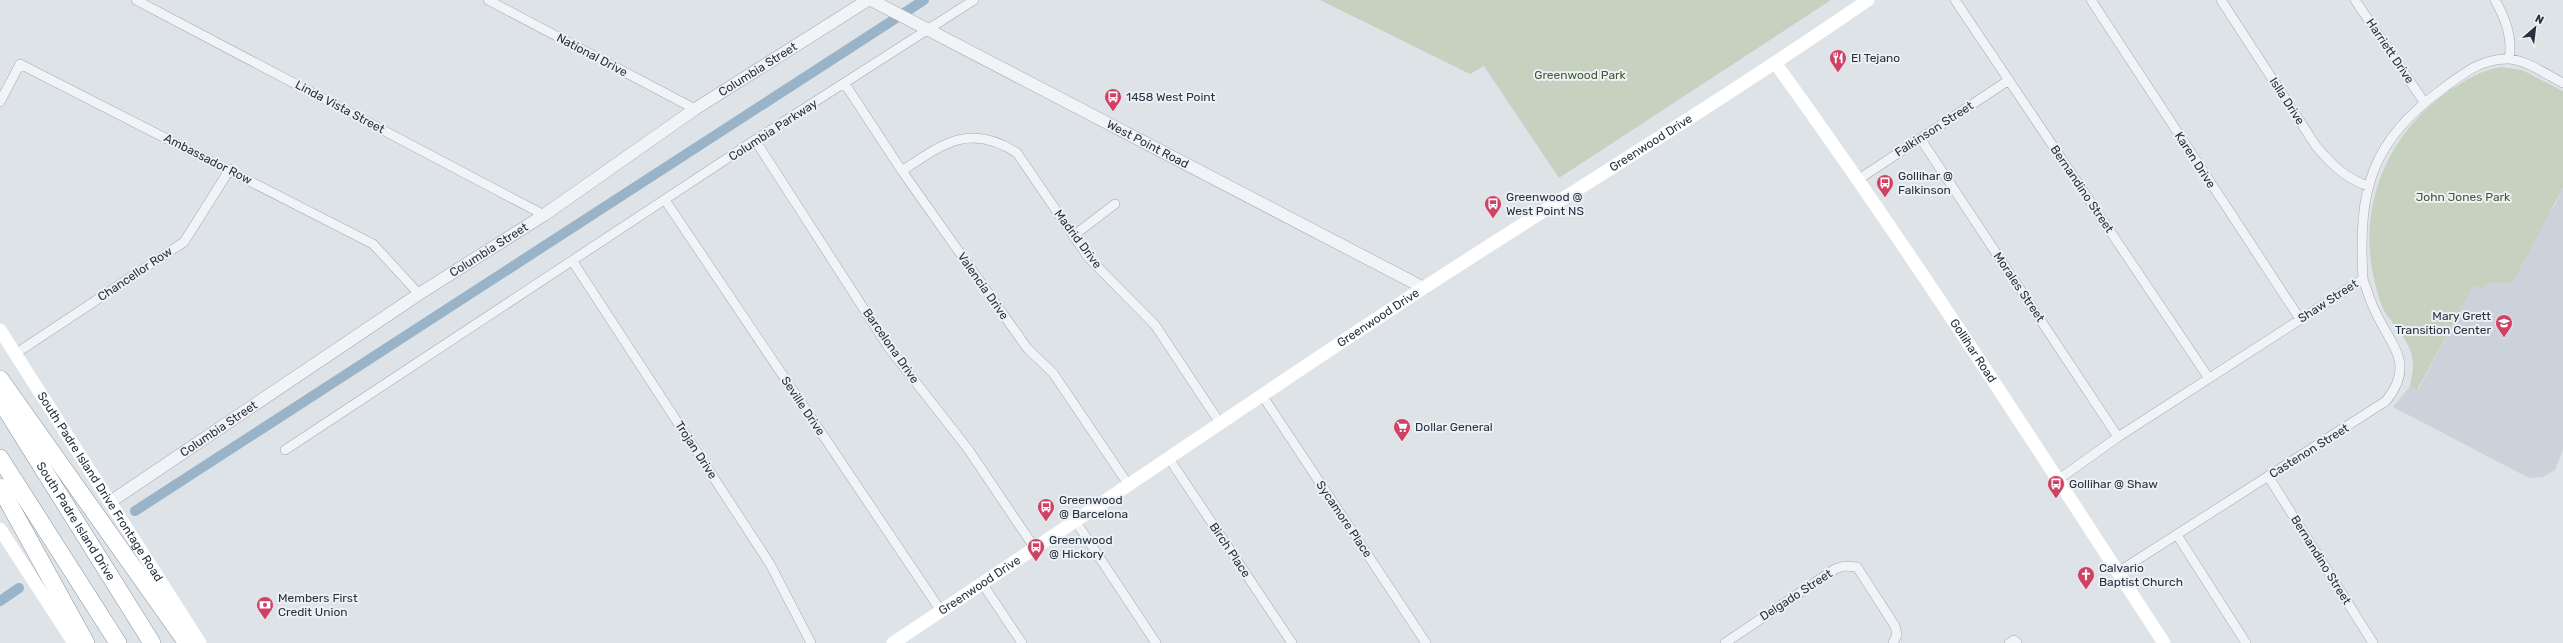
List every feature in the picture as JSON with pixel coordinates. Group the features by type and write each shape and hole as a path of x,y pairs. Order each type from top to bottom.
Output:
{"highway":[{"path":"0,379 187,643"},
{"name":"South Padre Island Drive","path":"0,400 152,643"},
{"path":"0,458 118,643"},
{"path":"0,488 86,643"}],"main road":[{"name":"Greenwood Drive","path":"893,643 1034,547 1076,522 1168,457 1424,288 1776,64 1868,0"},
{"name":"Gollihar Road","path":"1776,64 1858,179 2059,479 2164,643"},
{"name":"South Padre Island Drive Frontage Road","path":"0,330 200,643"},
{"path":"0,529 74,643"}],"street":[{"name":"Linda Vista Street","path":"136,0 544,215"},
{"name":"National Drive","path":"488,0 695,110"},
{"name":"Columbia Parkway","path":"285,450 573,262 756,140 845,84 923,26 974,0"},
{"name":"Bernandino Street","path":"1955,0 2208,377"},
{"name":"Karen Drive","path":"2091,0 2300,320"},
{"name":"Islla Drive","path":"2221,0 2316,146 2333,166 2354,181 2368,186"},
{"name":"Harriett Drive","path":"2355,0 2424,102"},
{"path":"2495,0 2506,19 2511,48 2509,58"},
{"name":"Columbia Street","path":"110,502 419,294 544,215 695,110 873,2"},
{"name":"West Point Road","path":"873,2 923,26 1424,288"},
{"name":"Shaw Street","path":"2059,479 2118,437 2208,377 2300,320 2362,279 2360,232 2368,186 2378,160 2395,130 2424,102 2469,69 2487,61 2509,58 2526,64 2563,83"},
{"name":"Ambassador Row","path":"0,102 20,64 230,169 373,244 419,294"},
{"name":"Falkinson Street","path":"1858,179 2009,80"},
{"name":"Valencia Drive","path":"845,84 902,171 1027,348 1053,372 1128,484"},
{"name":"Madrid Drive","path":"902,171 941,145 958,138 977,138 1004,145 1025,162 1073,236 1104,274 1155,325 1220,423"},
{"name":"Morales Street","path":"1920,138 2118,437"},
{"name":"Barcelona Drive","path":"756,140 889,348 968,449 1034,547"},
{"name":"Chancellor Row","path":"15,354 184,242 230,169"},
{"name":"Seville Drive","path":"665,200 941,611"},
{"path":"1073,236 1116,204"},
{"name":"Trojan Drive","path":"573,262 770,564 811,643"},
{"name":"Castenon Street","path":"2118,572 2386,401 2396,389 2401,374 2400,359 2375,311 2362,279"},
{"name":"Sycamore Place","path":"1262,395 1426,643"},
{"name":"Birch Place","path":"1168,457 1292,643"},
{"name":"Bernandino Street","path":"2268,476 2374,643"},
{"path":"1076,522 1156,643"},
{"path":"2177,535 2246,643"},
{"name":"Delgado Street","path":"1725,643 1829,574 1844,566 1857,567 1895,626 1897,635 1893,643"},
{"path":"982,583 1022,643"},
{"path":"2009,643 2014,640 2017,643"}],"shaded area":[{"name":"Mary Grett Transition Center","path":"2563,188 2563,450 2555,470 2543,477 2529,478 2393,407 2410,386 2418,390 2473,285 2484,289 2489,283 2503,281 2555,205"}],"green space":[{"name":"Greenwood Park","path":"1320,0 1831,0 1559,178 1484,66 1470,74"},
{"name":"John Jones Park","path":"2501,67 2522,70 2563,91 2563,188 2512,283 2489,283 2484,289 2473,286 2417,390 2410,386 2413,365 2410,349 2407,342 2384,310 2374,279 2370,251 2370,224 2374,198 2382,173 2394,149 2409,128 2428,108 2449,91 2468,79 2487,70"}],"waterway":[{"path":"135,511 924,0"},
{"path":"0,601 19,588"}],"place":[{"name":"El Tejano","path":"1838,73"},
{"name":"1458 West Point","path":"1113,112"},
{"name":"Gollihar @ Falkinson","path":"1885,198"},
{"name":"Greenwood @ West Point NS","path":"1493,219"},
{"name":"Mary Grett Transition Center","path":"2504,338"},
{"name":"Dollar General","path":"1402,442"},
{"name":"Gollihar @ Shaw","path":"2056,499"},
{"name":"Greenwood @ Barcelona","path":"1046,522"},
{"name":"Greenwood @ Hickory","path":"1036,562"},
{"name":"Calvario Baptist Church","path":"2086,590"},
{"name":"Members First Credit Union","path":"265,620"}]}
